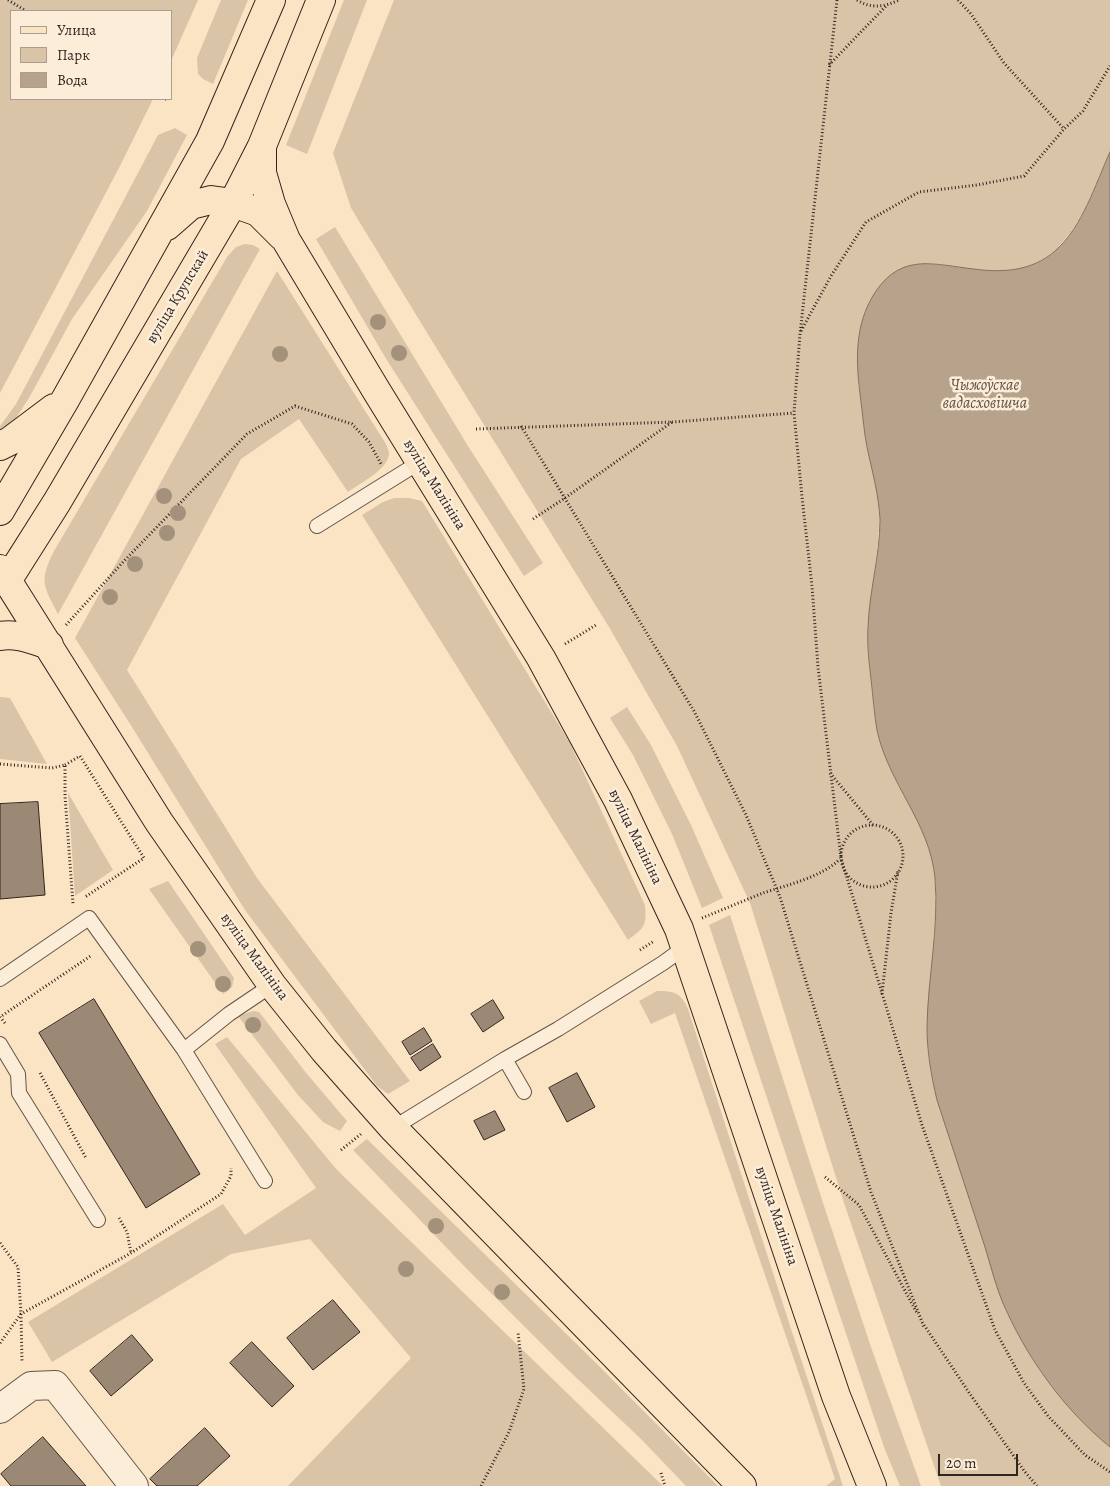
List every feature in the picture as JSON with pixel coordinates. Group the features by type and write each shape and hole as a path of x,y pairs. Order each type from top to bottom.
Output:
{"main road":[{"path":"0,511 65,400 210,140 271,0"},
{"name":"вуліца Крупскай","path":"4,575 57,502 233,203 262,146 321,0"},
{"name":"вуліца Малініна","path":"262,146 262,173 286,240 541,658 618,800 679,929 836,1396 872,1486"},
{"name":"вуліца Малініна","path":"157,235 191,205 210,200 233,203 258,212 286,240"},
{"path":"0,446 10,441 65,400"},
{"name":"вуліца Малініна","path":"4,575 57,635 159,822 272,985 324,1050 393,1128 742,1486"},
{"path":"0,636 27,638 57,635"}],"street":[{"path":"0,1409 31,1386 55,1385 134,1486"}],"lane":[{"path":"317,526 420,462"},
{"path":"0,979 89,918 184,1050 265,1181"},
{"path":"393,1128 505,1059 558,1029 663,963 685,947"},
{"path":"184,1050 229,1014 272,985"},
{"path":"0,1044 18,1074 19,1093 98,1220"},
{"path":"505,1059 524,1092"}],"path":[{"path":"8,0 24,10"},
{"path":"837,0 800,334 794,413 812,586 818,667 841,858 922,1125 995,1330 1024,1383 1048,1416 1085,1455 1110,1472"},
{"path":"857,0 873,6 886,6"},
{"path":"829,66 886,6 899,0"},
{"path":"958,0 971,14 1004,64 1064,129"},
{"path":"800,334 831,276 866,222 920,192 977,185 1024,176 1064,129 1083,111 1110,66"},
{"path":"57,635 123,562 247,434 295,406 352,424 369,442 390,480"},
{"path":"476,429 672,422 794,413"},
{"path":"533,519 672,422"},
{"path":"521,426 694,711 746,815 777,889 871,1192 924,1327"},
{"path":"586,632 596,625"},
{"path":"0,764 52,768 65,765 80,756 144,858 128,868"},
{"path":"65,765 65,796 73,905"},
{"path":"830,772 873,825"},
{"path":"882,996 891,913 898,871 902,861 902,850 892,832 883,827 873,825 862,826 846,838 841,848 841,858 849,876 856,883 866,886 884,884 898,871"},
{"path":"740,902 812,876 833,866 841,858"},
{"path":"6,1024 0,1017 99,951"},
{"path":"38,1069 89,1163"},
{"path":"340,1150 364,1132"},
{"path":"0,1343 21,1314 131,1253 221,1194 231,1176 232,1160"},
{"path":"825,1178 859,1205 924,1327 1025,1472 1037,1486"},
{"path":"117,1215 127,1232 131,1253"},
{"path":"0,1243 18,1267 22,1363"},
{"path":"481,1486 509,1432 524,1389 518,1332"},
{"path":"661,1473 666,1486"}],"green space":[{"path":"0,0 198,0 172,59 172,10 10,10 10,100 153,100 120,166 0,393"},
{"path":"221,0 248,0 213,84 198,74 197,58"},
{"path":"344,0 367,0 307,154 286,145"},
{"path":"394,0 1110,0 1110,152 1085,210 1070,233 1055,251 1037,263 1018,269 996,271 930,263 888,278 869,303 863,318 859,334 858,382 867,448 873,468 880,508 868,628 874,713 889,766 917,817 925,838 932,857 935,878 935,918 927,1029 931,1075 1006,1311 1033,1361 1051,1387 1075,1414 1110,1447 1110,1486 941,1486 844,1203 750,903 677,746 609,627 351,208 333,153"},
{"path":"175,128 187,135 147,211 72,319 16,418 0,429 0,426 16,404 158,135"},
{"path":"335,227 468,446 543,563 524,576 385,357 316,239"},
{"path":"245,244 253,245 260,249 58,614 45,583 46,569 54,551 227,257 236,247"},
{"path":"277,271 386,444 389,452 388,458 380,470 348,492 299,419 241,459 127,670 257,878 410,1081 388,1094 377,1086 245,910 75,638"},
{"path":"394,498 409,498 422,501 570,743 645,905 645,922 641,929 628,940 362,515 383,502"},
{"path":"0,697 10,698 47,764 0,759"},
{"path":"627,707 651,745 691,825 723,898 702,908 672,834 633,755 610,718"},
{"path":"68,793 113,870 75,896"},
{"path":"168,881 234,978 232,987 223,994 149,889"},
{"path":"730,915 872,1350 921,1486 900,1486 885,1450 709,925"},
{"path":"657,991 677,994 683,999 688,1009 843,1486 826,1486 835,1479 675,1013 651,1024 639,1001"},
{"path":"253,1011 259,1012 307,1074 347,1121 340,1131 323,1122 298,1095 238,1016"},
{"path":"227,1037 337,1170 663,1486 288,1486 411,1358 310,1239 231,1254 52,1362 28,1322 223,1204 245,1235 316,1188 215,1044"},
{"path":"367,1139 593,1360 718,1486 686,1486 642,1440 564,1366 465,1267 353,1150"}],"water":[{"name":"Чыжоўскае вадасховішча","path":"1110,152 1110,1447 1079,1418 1051,1386 1027,1350 1003,1304 937,1100 930,1063 927,1026 936,915 935,878 932,858 925,839 890,768 882,749 876,724 868,634 880,520 877,492 865,436 857,359 863,317 876,291 886,279 897,271 920,264 996,271 1027,267 1046,258 1065,241 1081,217"}],"building":[{"path":"38,802 45,895 0,899 0,804"},
{"path":"94,999 200,1174 146,1208 39,1033"},
{"path":"493,1000 504,1018 483,1032 471,1014"},
{"path":"424,1028 432,1041 410,1055 402,1042"},
{"path":"433,1044 441,1057 420,1071 411,1058"},
{"path":"577,1073 595,1107 567,1122 549,1088"},
{"path":"495,1111 505,1130 484,1140 474,1121"},
{"path":"333,1300 360,1332 313,1370 287,1338"},
{"path":"132,1335 153,1360 111,1396 90,1371"},
{"path":"252,1342 294,1386 272,1407 230,1363"},
{"path":"205,1428 230,1456 197,1486 157,1486 150,1479"},
{"path":"43,1437 86,1486 11,1486 1,1474"}]}
